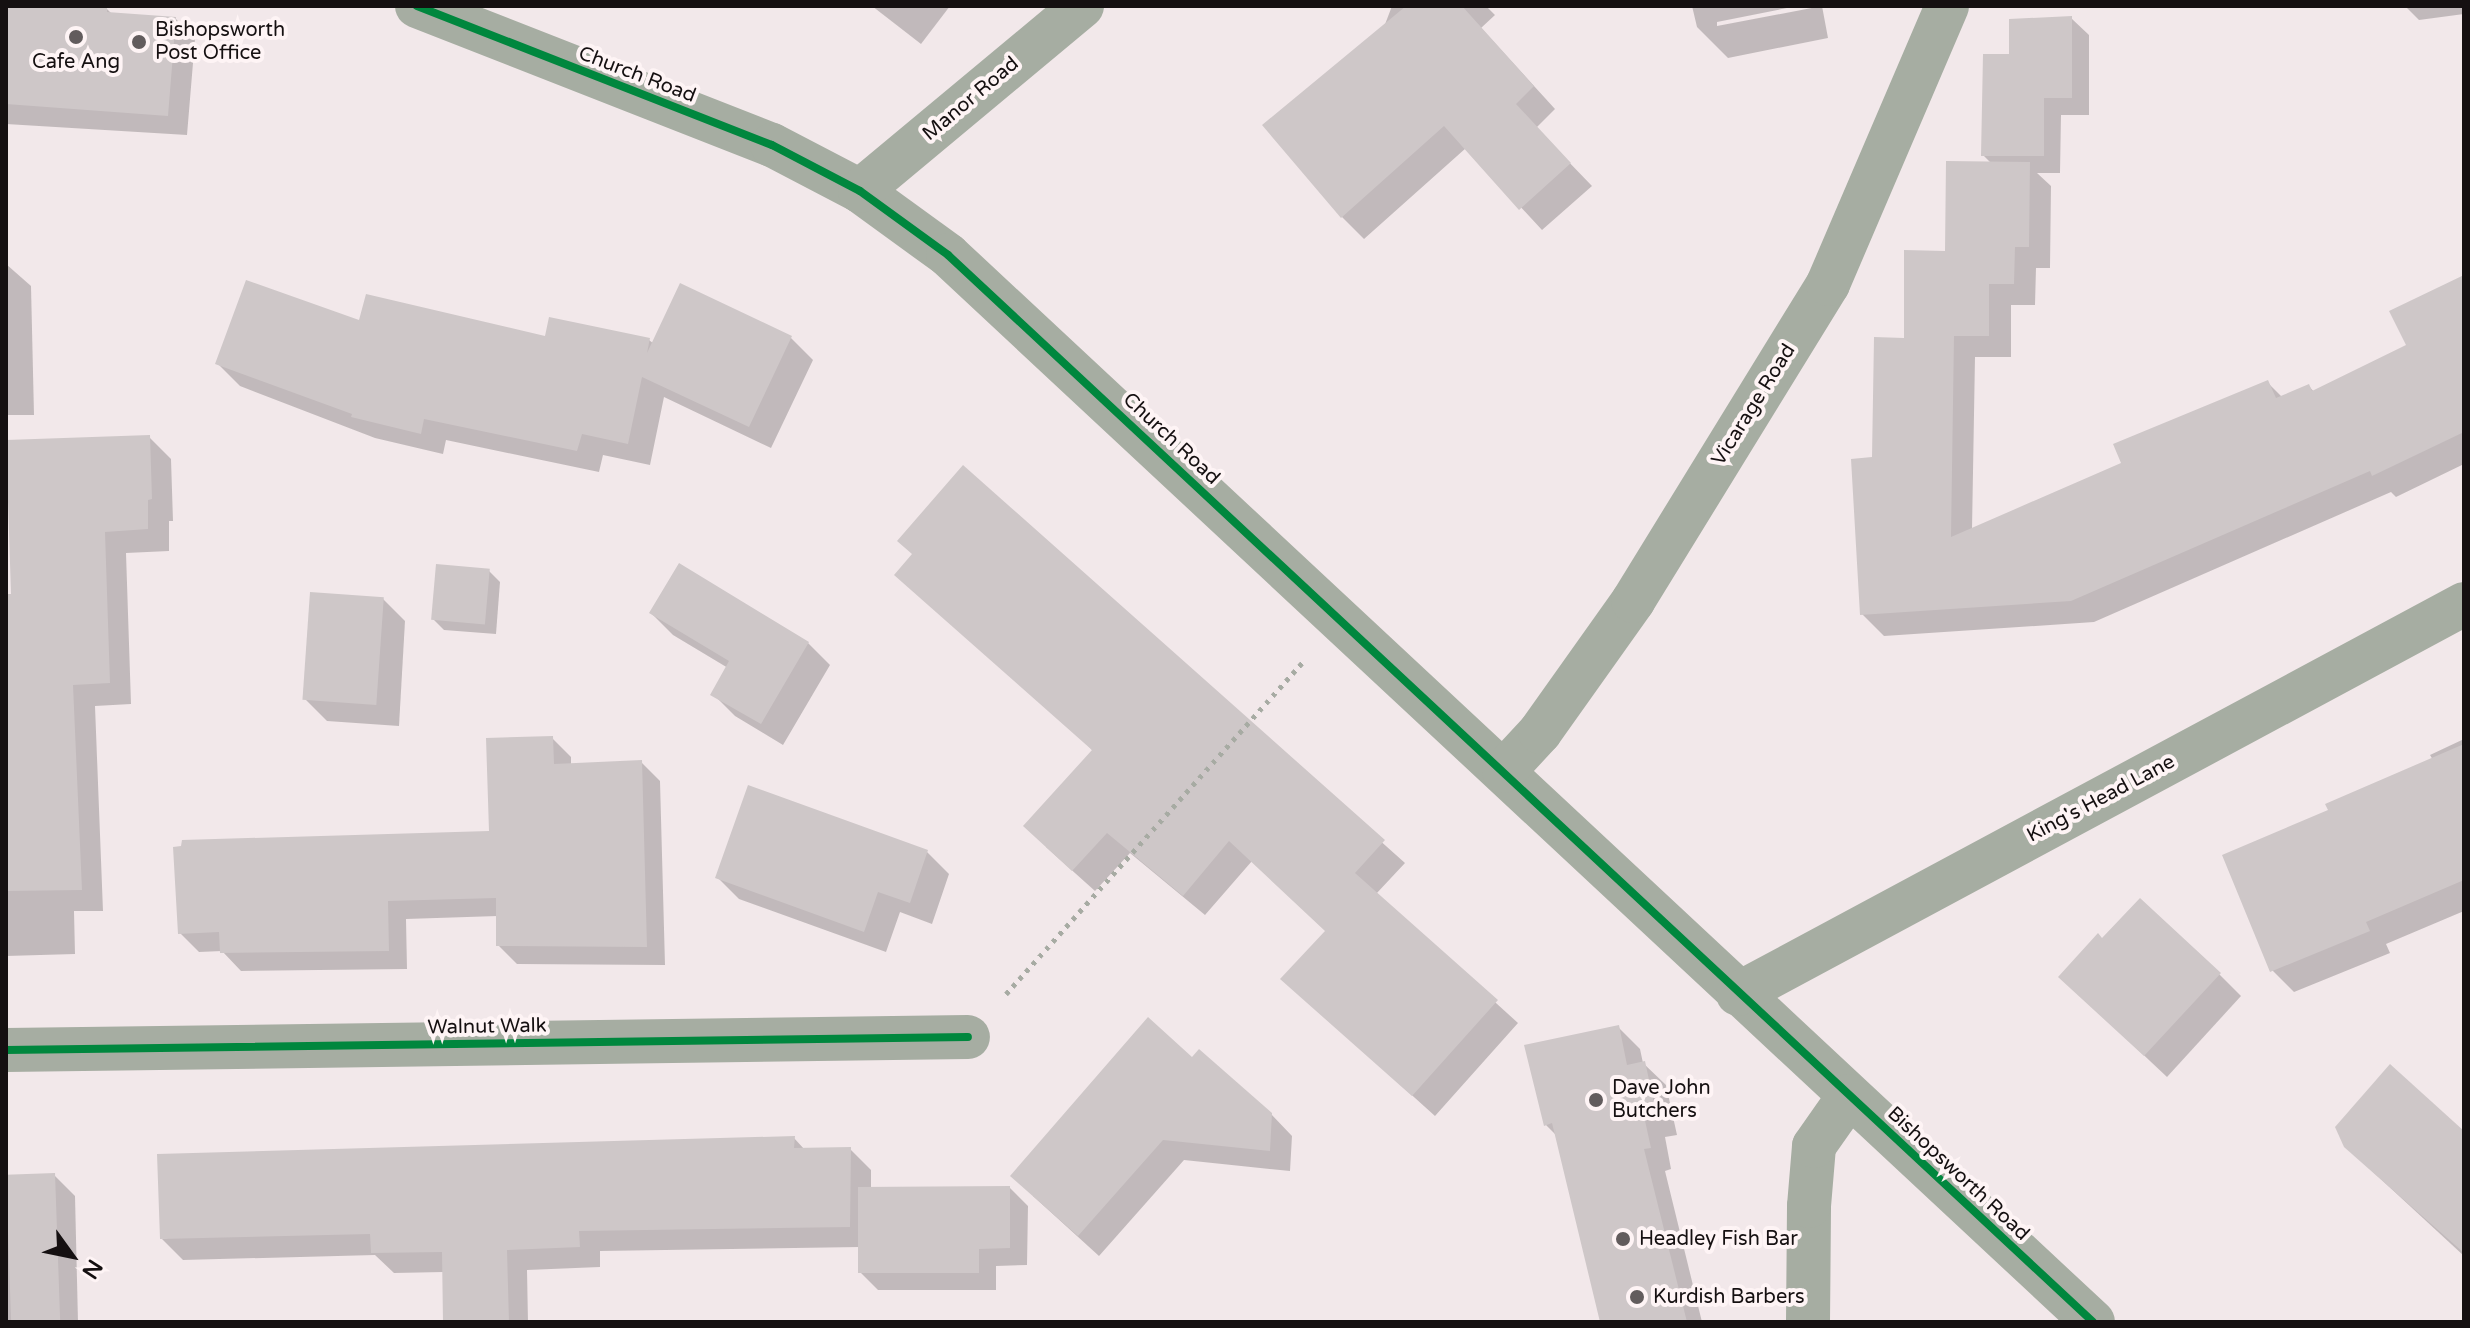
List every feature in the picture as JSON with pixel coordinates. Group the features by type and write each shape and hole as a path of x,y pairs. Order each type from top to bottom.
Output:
{"street":[{"name":"Church Road","path":"417,6 772,145 860,191 948,255 1504,771 1800,1051"},
{"name":"Manor Road","path":"860,191 1082,6"},
{"name":"Vicarage Road","path":"1504,771 1540,732 1633,601 1828,284 1947,6"},
{"name":"King's Head Lane","path":"1738,994 2464,604"},
{"name":"Walnut Walk","path":"6,1050 968,1037"},
{"name":"Bishopsworth Road","path":"1800,1051 2093,1322"},
{"path":"1808,1322 1809,1206 1814,1146 1849,1096"}],"path":[{"path":"968,1037 1341,619"}],"building":[{"path":"6,6 107,6 107,12 176,17 168,116 6,104"},
{"path":"1406,6 1462,6 1534,86 1516,104 1571,163 1519,210 1444,126 1341,218 1262,125"},
{"path":"2072,16 2072,98 2044,98 2044,156 1981,156 1983,54 2009,54 2009,19"},
{"path":"1946,161 2030,162 2029,247 2015,247 2014,284 1989,284 1989,336 1954,336 1951,537 2121,463 2113,444 2268,380 2276,398 2309,384 2312,391 2406,345 2389,311 2464,275 2464,432 2372,476 2370,471 2071,601 1860,615 1851,459 1872,457 1874,337 1904,338 1904,250 1945,251"},
{"path":"246,280 359,320 366,294 545,336 549,317 650,338 647,353 680,283 792,336 749,427 642,377 628,444 582,434 577,451 424,419 421,434 351,417 352,414 215,364"},
{"path":"150,435 152,499 148,500 148,529 105,532 110,683 73,685 82,890 6,891 6,594 11,594 6,440"},
{"path":"963,465 1385,840 1355,873 1498,1000 1412,1096 1280,979 1325,931 1229,841 1183,896 1107,833 1072,871 1023,826 1092,750 894,575 912,554 897,541"},
{"path":"679,563 809,642 761,724 710,695 729,661 649,613"},
{"path":"436,564 490,569 485,624 431,620"},
{"path":"310,592 384,597 376,705 302,700"},
{"path":"553,736 554,764 642,760 647,947 496,946 496,898 388,901 389,951 220,953 219,932 178,934 173,847 181,846 182,840 489,831 486,738"},
{"path":"2464,744 2464,880 2366,922 2370,931 2270,972 2222,855 2328,810 2325,804"},
{"path":"748,785 928,850 910,903 878,892 864,932 715,878"},
{"path":"2140,898 2221,973 2144,1056 2058,977 2098,933 2102,938"},
{"path":"1148,1017 1192,1057 1199,1049 1272,1113 1270,1151 1163,1140 1078,1236 1010,1176"},
{"path":"1619,1025 1627,1065 1645,1061 1656,1113 1644,1116 1651,1148 1644,1149 1687,1322 1600,1322 1552,1123 1544,1126 1524,1045"},
{"path":"2390,1064 2464,1131 2464,1253 2344,1147 2335,1127"},
{"path":"795,1136 794,1148 851,1147 850,1227 579,1231 580,1247 507,1250 509,1322 443,1322 442,1252 371,1253 370,1234 160,1239 157,1154"},
{"path":"55,1173 60,1322 11,1322 6,1175"},
{"path":"1010,1186 1010,1248 979,1249 979,1273 858,1273 858,1187"}],"cycle path":[{"path":"417,6 772,145 860,191 948,255 2093,1322"},
{"path":"6,1050 968,1037"}],"place":[{"name":"Cafe Ang","path":"76,37"},
{"name":"Bishopsworth Post Office","path":"139,42"},
{"name":"Dave John Butchers","path":"1596,1100"},
{"name":"Headley Fish Bar","path":"1623,1239"},
{"name":"Kurdish Barbers","path":"1637,1297"}]}
